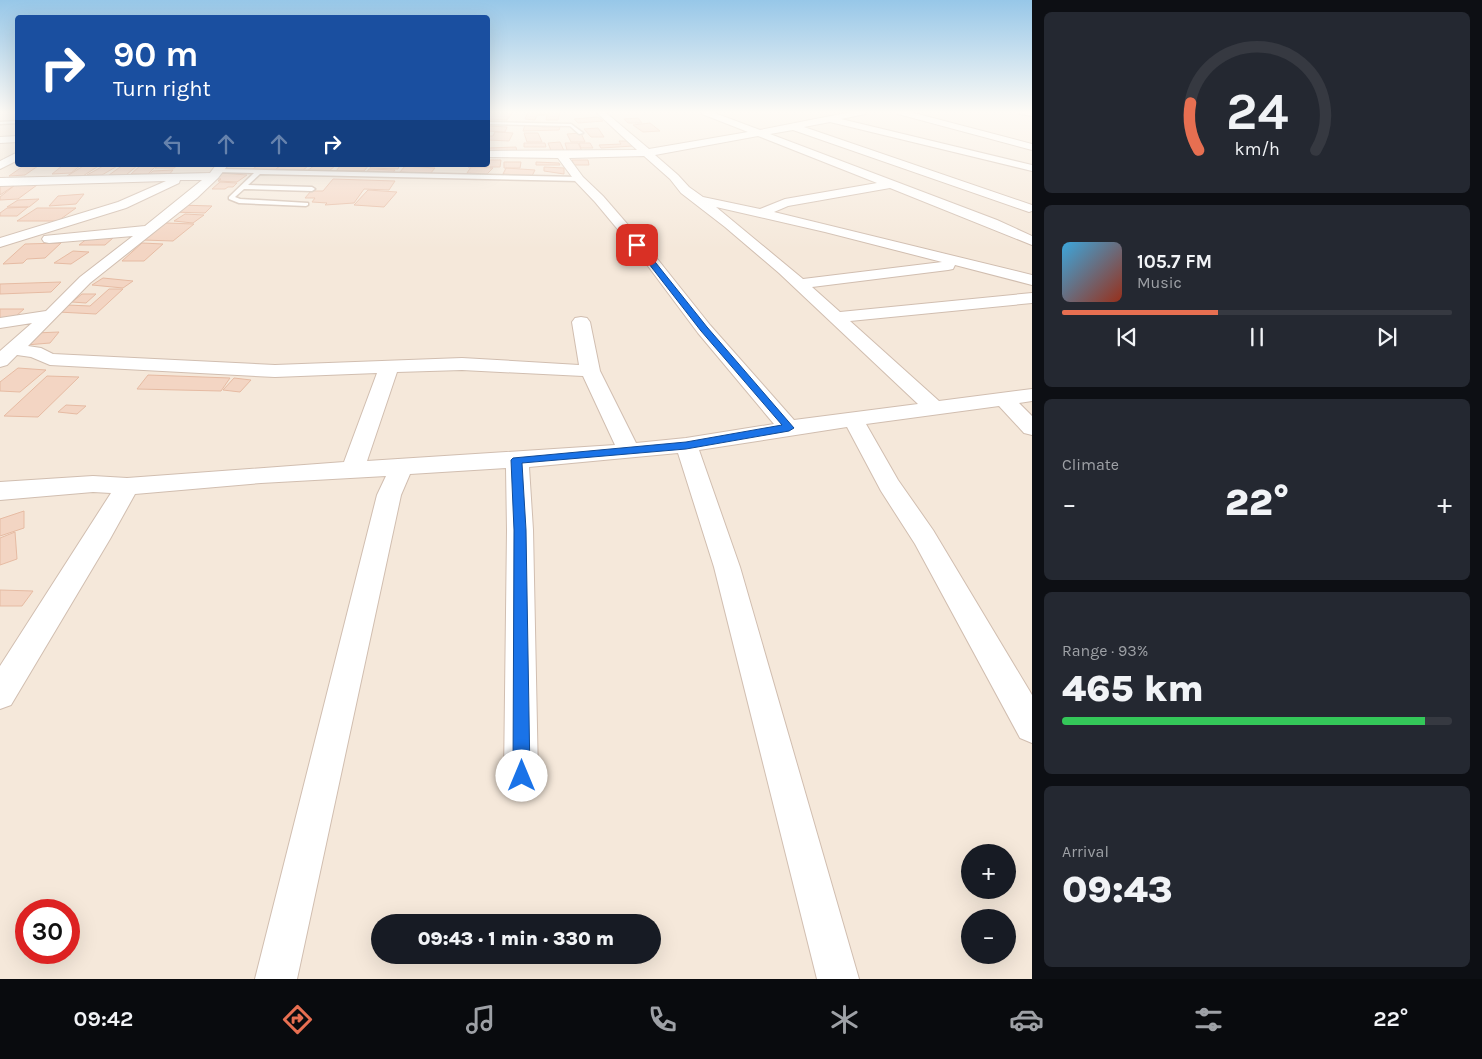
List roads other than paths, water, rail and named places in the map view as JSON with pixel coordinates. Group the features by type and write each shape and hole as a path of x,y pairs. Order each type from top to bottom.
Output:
{"street":[{"path":"0,166 14,158"},
{"path":"562,158 650,259 704,329 789,428"},
{"path":"650,158 698,200 730,224 934,408"},
{"path":"825,158 992,223 1032,241"},
{"path":"884,158 1030,206"},
{"path":"989,158 1032,168"},
{"path":"0,182 184,177 218,171"},
{"path":"7,355 51,315 85,280 193,195 218,171"},
{"path":"0,244 122,205 184,177"},
{"path":"761,213 785,203 890,184"},
{"path":"698,200 761,213 1032,280"},
{"path":"992,223 1030,206"},
{"path":"0,244 149,230"},
{"path":"798,284 965,264"},
{"path":"834,318 1032,298"},
{"path":"0,323 51,315"},
{"path":"581,322 590,371 629,450"},
{"path":"7,355 35,352 50,359 265,371 462,364 590,371"},
{"path":"353,469 389,367"},
{"path":"0,491 93,484 127,486 353,469 517,460 686,445 789,428 1032,395"},
{"path":"1004,399 1032,428"},
{"path":"853,419 889,485 924,537 1032,726"},
{"path":"686,445 727,567 838,979"},
{"path":"517,460 520,530 522,776"},
{"path":"276,979 389,496 402,467"},
{"path":"0,694 101,532 127,486"}],"lane":[{"path":"218,171 579,179"},
{"path":"259,172 231,198 239,201 306,204"},
{"path":"243,187 312,190"}]}
